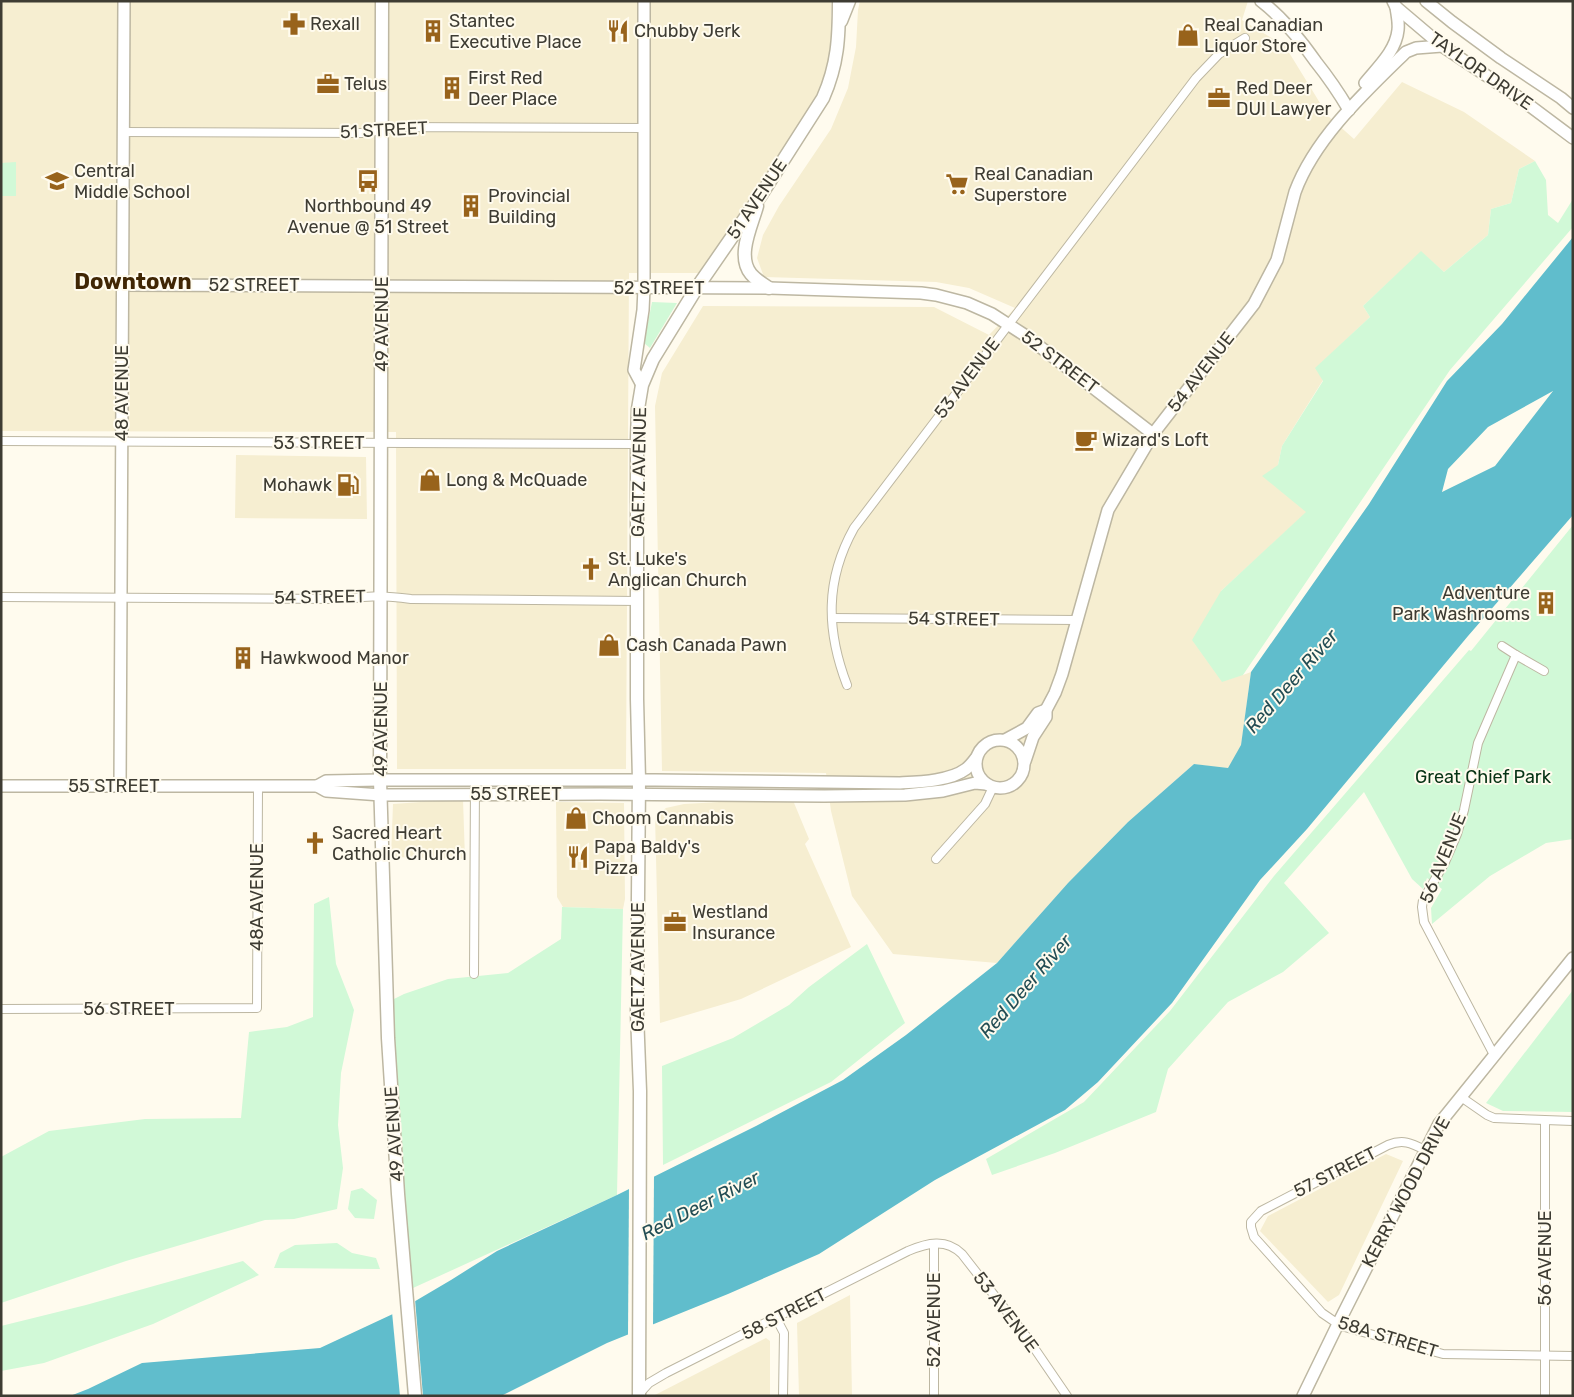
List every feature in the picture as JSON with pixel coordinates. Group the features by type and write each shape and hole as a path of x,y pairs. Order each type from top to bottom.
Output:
{"main road":[{"name":"49 AVENUE","path":"382,1 380,780 388,1038 398,1194 415,1396"},
{"name":"51 AVENUE","path":"642,385 653,359 696,289 761,195 826,92 830,83 836,55 839,1"},
{"path":"839,25 849,1"},
{"path":"761,195 747,240 744,259 750,274 769,288"},
{"name":"GAETZ AVENUE","path":"639,1395 640,1091 638,1014 637,444 638,409 642,385"}],"street":[{"name":"48 AVENUE","path":"120,786 124,1"},
{"name":"GAETZ AVENUE","path":"642,385 634,370 643,310 644,288 644,1"},
{"path":"1261,1 1282,19 1296,35 1338,92 1348,110"},
{"name":"TAYLOR DRIVE","path":"1426,1 1501,58 1573,108"},
{"path":"1356,100 1361,88 1395,43 1399,22 1394,4"},
{"name":"TAYLOR DRIVE","path":"1394,4 1442,46 1514,94 1573,138"},
{"name":"53 AVENUE","path":"847,685 837,658 832,618 832,591 842,551 854,528 1200,72 1225,49 1245,38"},
{"path":"1356,100 1406,52 1416,48 1442,46"},
{"name":"54 AVENUE","path":"1025,760 1033,737 1046,717 1046,710 1062,674 1108,510 1153,434 1254,304 1277,260 1298,182 1312,157 1356,100"},
{"name":"51 STREET","path":"123,132 362,133 399,127 644,128"},
{"name":"52 STREET","path":"122,285 769,288 908,291 929,294 967,303 992,314 1008,324 1153,434"},
{"name":"53 STREET","path":"1,440 637,444"},
{"name":"54 STREET","path":"1,597 348,599 361,596 381,596 411,599 638,601"},
{"name":"54 STREET","path":"832,618 1076,620"},
{"path":"1502,646 1544,671"},
{"name":"56 AVENUE","path":"1494,1056 1424,922 1422,907 1423,900 1445,862 1457,834 1478,743 1516,655"},
{"name":"54 AVENUE","path":"1005,740 1027,728 1038,713 1046,710"},
{"path":"1005,740 1012,742 1023,753 1025,760 1024,771 1021,778 1008,787 990,786 977,772 976,758 984,745 990,741 1005,740"},
{"name":"55 STREET","path":"318,786 326,780 918,782 940,779 960,773 970,766 976,758"},
{"path":"474,974 475,780"},
{"name":"55 STREET","path":"1,786 318,786 326,791 381,795 905,795 943,791 975,783 990,786"},
{"name":"48A AVENUE","path":"257,1008 258,786"},
{"path":"936,860 985,804 990,786"},
{"name":"KERRY WOOD DRIVE","path":"1303,1396 1439,1124 1573,958"},
{"name":"56 STREET","path":"1,1009 257,1008"},
{"path":"1461,1096 1490,1117 1499,1119 1573,1121"},
{"name":"56 AVENUE","path":"1545,1396 1546,1121"},
{"name":"57 STREET","path":"1251,1222 1256,1215 1267,1208 1388,1145 1404,1141 1425,1150"},
{"name":"58A STREET","path":"1251,1222 1252,1232 1258,1241 1322,1313 1338,1324 1443,1354 1573,1356"},
{"name":"58 STREET","path":"639,1395 649,1383 666,1373 908,1251 927,1244 934,1244"},
{"name":"53 AVENUE","path":"934,1244 954,1247 962,1254 1026,1336 1067,1396"},
{"name":"52 AVENUE","path":"934,1244 934,1396"},
{"path":"776,1318 784,1333 783,1396"}],"shaded area":[{"path":"1,1 831,1 832,42 828,71 821,89 807,115 700,273 629,273 626,769 397,769 396,432 1,431"},
{"path":"860,1 1248,1 1242,20 1285,46 1328,116 1354,139 1402,82 1464,112 1535,161 1519,169 1511,203 1491,209 1488,235 1444,272 1421,252 1363,306 1370,317 1316,368 1323,380 1282,446 1278,465 1307,512 1221,591 1243,675 1251,672 1241,746 1228,769 1194,764 1128,822 1068,883 997,963 893,954 852,896 831,811 826,773 662,771 655,406 662,373 703,306 934,307 989,335 1015,308 969,288 936,282 764,277 757,258 763,235 779,206 831,129 848,88 856,47"},
{"path":"236,455 366,457 367,519 235,518"},
{"path":"792,798 809,839 805,844 851,947 741,999 660,1023 655,816 666,808 684,804"},
{"path":"463,799 465,859 391,857 393,804"},
{"path":"556,802 624,803 625,899 623,909 563,907 557,897"},
{"path":"1386,1154 1403,1161 1339,1295 1328,1302 1260,1231 1268,1216"},
{"path":"850,1295 852,1396 799,1396 797,1323"},
{"path":"766,1338 770,1341 770,1396 653,1396"}],"green space":[{"path":"1535,161 1546,180 1548,215 1558,223 1573,199 1573,227 1450,370 1243,675 1222,682 1192,640 1221,591 1306,512 1262,476 1278,465 1282,446 1323,381 1315,368 1370,317 1363,306 1421,251 1444,272 1488,235 1491,209 1511,203 1519,169"},
{"path":"16,162 16,196 1,196 1,163"},
{"path":"652,302 677,303 650,348 644,343"},
{"name":"Great Chief Park","path":"1573,525 1573,839 1546,843 1490,876 1432,924 1431,908 1442,889 1427,878 1423,889 1412,879 1364,792 1284,883 1329,933 1283,972 1228,1002 1168,1069 1156,1112 1055,1153 992,1175 986,1159 1084,1102 1170,1011 1274,876 1469,650 1471,651"},
{"path":"329,897 336,964 354,1010 341,1073 338,1125 343,1168 337,1209 294,1219 265,1220 126,1261 1,1303 1,1157 49,1131 145,1119 241,1118 249,1032 287,1027 313,1017 314,904"},
{"path":"562,907 623,909 617,1195 413,1288 394,1084 394,999 448,979 508,973 561,939"},
{"path":"867,944 905,1023 831,1082 663,1165 662,1066 733,1038 789,1005 809,987"},
{"path":"1573,990 1573,1112 1503,1111 1486,1103"},
{"path":"362,1188 377,1200 374,1219 355,1218 348,1209 351,1191"},
{"path":"337,1243 352,1253 376,1258 380,1269 274,1268 280,1253 295,1245"},
{"path":"243,1261 259,1275 153,1324 44,1363 1,1371 1,1326 86,1305"}],"water":[{"name":"Red Deer River","path":"1573,237 1573,515 1468,636 1307,829 1260,880 1172,1003 1098,1082 1065,1110 935,1180 819,1254 728,1294 607,1343 501,1396 70,1396 142,1363 320,1348 395,1313 497,1251 617,1195 756,1126 843,1080 906,1035 997,963 1068,883 1128,822 1194,764 1228,768 1241,745 1251,672 1369,504 1447,381 1502,324","holes":["1553,391 1495,466 1442,492 1448,469 1488,427"]}],"pier":[{"path":"654,1174 653,1327 628,1337 629,1186"},
{"path":"415,1299 423,1396 400,1396 392,1312"}],"place":[{"name":"Rexall","path":"294,24"},
{"name":"Stantec Executive Place","path":"433,31"},
{"name":"Chubby Jerk","path":"618,31"},
{"name":"Real Canadian Liquor Store","path":"1188,35"},
{"name":"Telus","path":"328,84"},
{"name":"First Red Deer Place","path":"452,88"},
{"name":"Red Deer DUI Lawyer","path":"1219,98"},
{"name":"Central Middle School","path":"57,181"},
{"name":"Northbound 49 Avenue @ 51 Street","path":"368,181"},
{"name":"Real Canadian Superstore","path":"957,184"},
{"name":"Provincial Building","path":"471,206"},
{"name":"Wizard's Loft","path":"1086,440"},
{"name":"Long & McQuade","path":"430,480"},
{"name":"Mohawk","path":"348,485"},
{"name":"St. Luke's Anglican Church","path":"591,569"},
{"name":"Adventure Park Washrooms","path":"1546,603"},
{"name":"Cash Canada Pawn","path":"609,645"},
{"name":"Hawkwood Manor","path":"243,658"},
{"name":"Choom Cannabis","path":"576,818"},
{"name":"Sacred Heart Catholic Church","path":"315,843"},
{"name":"Papa Baldy's Pizza","path":"578,857"},
{"name":"Westland Insurance","path":"675,922"}],"district":[{"name":"Downtown","path":"133,281"}]}
